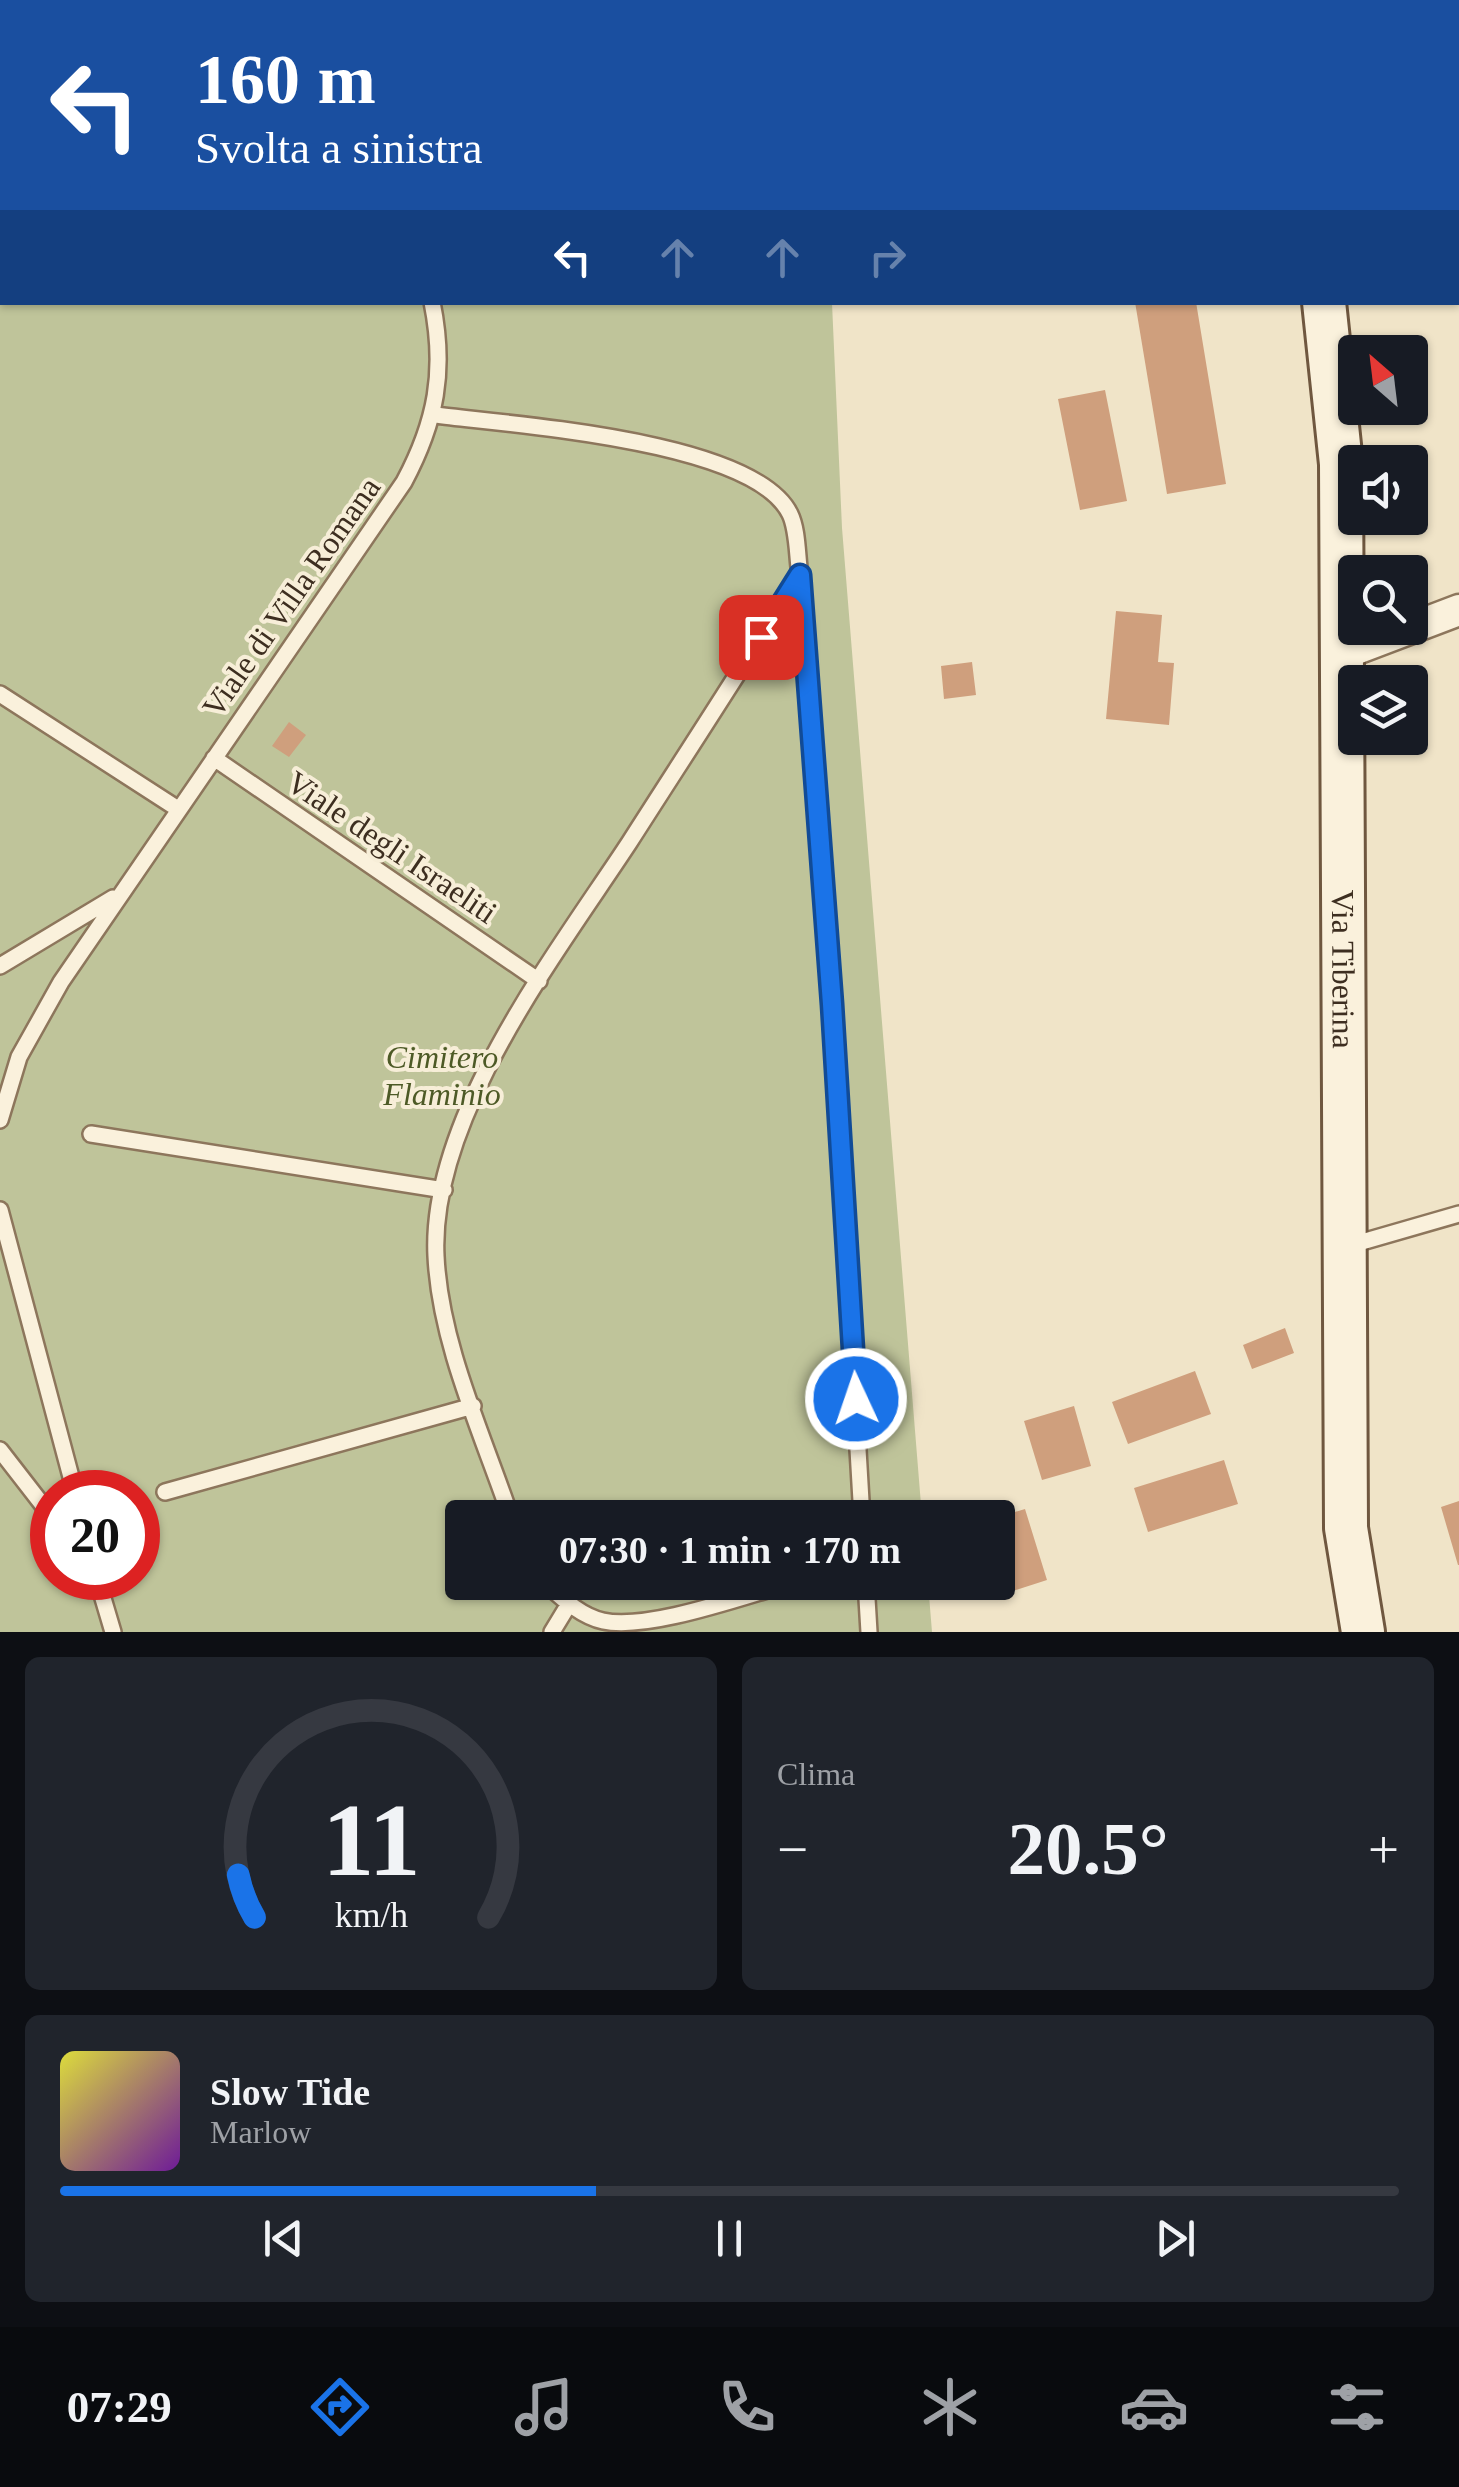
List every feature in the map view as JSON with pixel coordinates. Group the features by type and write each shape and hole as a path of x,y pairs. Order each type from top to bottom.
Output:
{"main road":[{"name":"Via Tiberina","path":"1324,305 1340,464 1338,656 1346,1528 1364,1632"}],"street":[{"path":"1338,656 1459,610"}],"lane":[{"name":"Viale di Villa Romana","path":"0,1120 28,1039 116,896 390,505 422,448 434,415 438,357 432,305"},
{"path":"434,415 612,438 720,462 768,487 791,514 800,575 832,1004 861,1500"},
{"path":"505,1500 454,1349 436,1256 444,1190 454,1151 486,1072 539,981 800,575"},
{"path":"0,694 178,810"},
{"name":"Viale degli Israeliti","path":"214,758 539,981"},
{"name":"Viale di Villa Romana","path":"0,966 116,896"},
{"path":"90,1134 444,1190"},
{"path":"0,1210 69,1470"},
{"path":"1345,1247 1459,1214"},
{"path":"164,1492 473,1406"},
{"path":"0,1450 30,1489"},
{"path":"103,1600 113,1632"},
{"path":"564,1600 601,1621 639,1623 726,1600"},
{"path":"867,1600 869,1632"},
{"path":"552,1632 569,1604"}],"green space":[{"name":"Cimitero Flaminio","path":"0,305 832,305 842,528 921,1500 445,1500 445,1600 929,1600 932,1632 0,1632"}],"building":[{"path":"1136,305 1196,305 1226,484 1167,494"},
{"path":"1105,390 1127,501 1080,510 1058,399"},
{"path":"1116,611 1162,615 1158,662 1174,663 1169,725 1106,719"},
{"path":"972,662 976,695 944,699 941,666"},
{"path":"289,722 306,735 289,757 272,746"},
{"path":"1285,1328 1294,1353 1252,1369 1243,1345"},
{"path":"1195,1371 1211,1414 1128,1444 1112,1402"},
{"path":"1074,1406 1091,1466 1042,1480 1024,1421"},
{"path":"1224,1460 1238,1504 1148,1532 1134,1488"},
{"path":"1459,1501 1459,1565 1458,1565 1441,1507"},
{"path":"1025,1509 1047,1580 1015,1590 1015,1512"}],"route":[{"path":"761,637 800,575 856,1399"}]}
